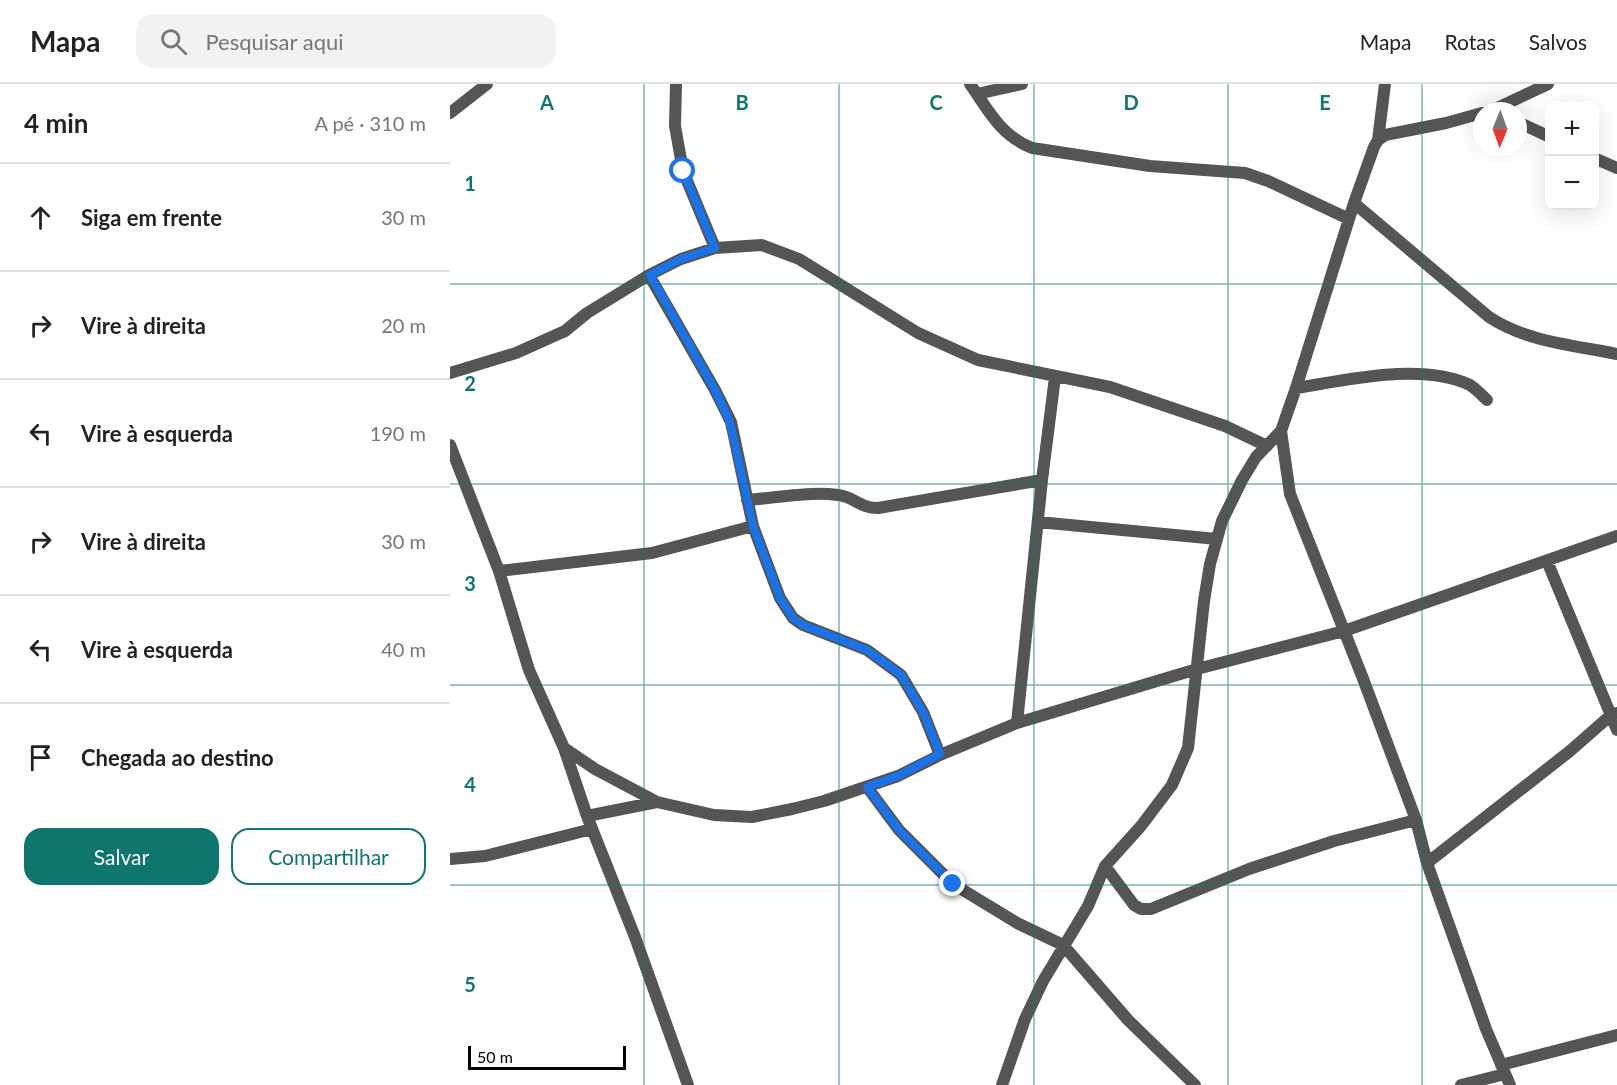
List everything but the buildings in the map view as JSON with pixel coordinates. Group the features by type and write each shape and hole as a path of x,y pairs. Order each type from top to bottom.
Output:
{"street":[{"path":"450,113 487,84"},
{"path":"676,84 675,126 683,171 715,248"},
{"path":"1022,84 974,89 1004,132 1016,142 1032,148 1150,166 1245,173 1268,181 1349,219"},
{"path":"1002,1085 1025,1019 1063,945 1088,906 1105,866 1142,826 1172,785 1188,748 1204,601 1222,521 1256,457 1281,431 1354,203 1378,140 1385,84"},
{"path":"1512,102 1548,84"},
{"path":"1378,140 1385,135 1473,116"},
{"path":"1527,126 1545,134"},
{"path":"1599,160 1617,168"},
{"path":"1354,203 1489,317 1504,326 1525,335 1555,343 1617,354"},
{"path":"450,373 516,353 565,331 587,314 650,275 681,259 715,248 762,245 800,260 918,333 978,360 1110,387 1225,426 1267,446"},
{"path":"650,275 715,390 730,422 753,526 780,598 793,618 803,625 867,650 901,675 923,712 940,754"},
{"path":"1296,388 1373,375 1429,375 1450,378 1472,386 1487,400"},
{"path":"1017,723 1055,377"},
{"path":"1281,431 1290,494 1416,820 1427,863 1486,1029 1506,1075"},
{"path":"450,445 499,571 529,669 564,748 587,816 635,937 688,1085"},
{"path":"747,500 826,494 842,495 866,508 878,508 1042,480"},
{"path":"1038,522 1217,539"},
{"path":"499,571 652,553 753,526"},
{"path":"564,748 595,769 657,802 714,815 752,817 824,801 867,787 898,776 940,754 1017,723 1197,669 1344,631 1617,536"},
{"path":"1547,561 1614,714 1617,730"},
{"path":"1427,863 1614,714"},
{"path":"867,787 899,830 953,884 1017,923 1063,945 1128,1020 1195,1085"},
{"path":"587,816 657,802"},
{"path":"1105,866 1134,905 1141,909 1151,909 1249,869 1334,841 1416,820"},
{"path":"450,859 485,856 592,829"},
{"path":"1461,1085 1506,1075 1617,1035"}],"route":[{"path":"683,171 715,248 681,259 650,275 715,390 730,422 753,526 780,598 793,618 803,625 867,650 901,675 923,712 940,754 898,776 867,787 899,830 953,884"}]}
